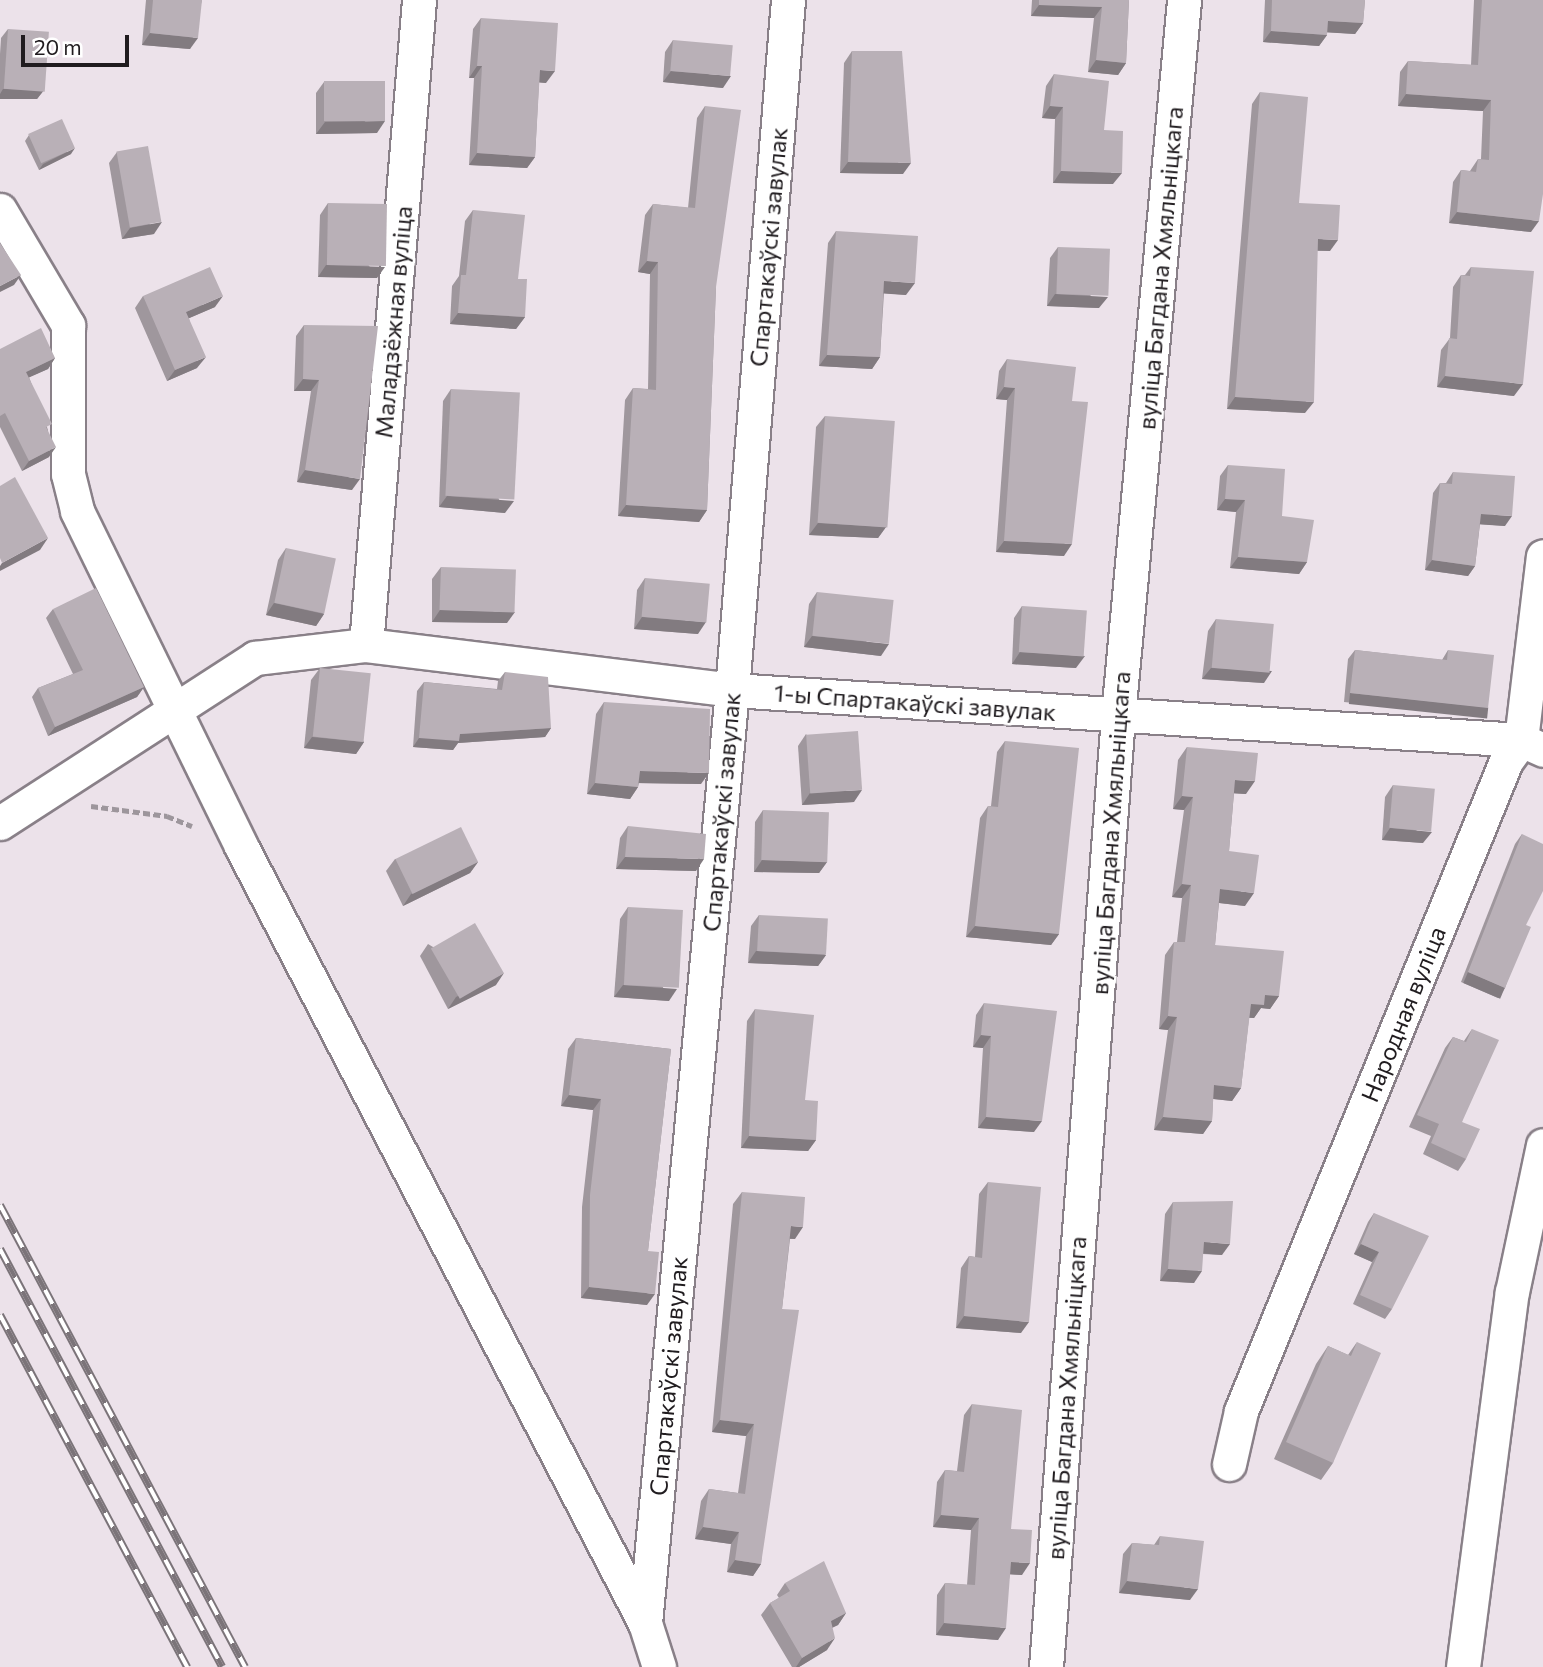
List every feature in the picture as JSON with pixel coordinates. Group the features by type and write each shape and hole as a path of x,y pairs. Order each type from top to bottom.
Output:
{"street":[{"name":"Маладзёжная вуліца","path":"366,645 419,0"},
{"name":"Спартакаўскі завулак","path":"645,1623 732,690 788,0"},
{"name":"вуліца Багдана Хмяльніцкага","path":"1046,1667 1118,716 1184,0"},
{"path":"0,210 68,325 68,474 77,511 175,706 241,846 645,1623 659,1667"},
{"name":"Народная вуліца","path":"1229,1464 1241,1411 1506,761 1532,745 1543,556"},
{"name":"1-ы Спартакаўскі завулак","path":"0,824 175,706 255,657 366,645 732,690 1532,745"},
{"path":"1463,1667 1512,1292 1543,1145"}],"path":[{"path":"36,800 167,816 241,846"}],"building":[{"path":"153,0 202,0 198,38 150,33"},
{"path":"1039,0 1129,0 1126,63 1096,60 1102,7 1039,5"},
{"path":"1272,0 1365,0 1363,23 1328,21 1327,35 1271,31"},
{"path":"1482,0 1543,0 1543,194 1539,221 1457,212 1461,170 1476,172 1478,159 1489,160 1491,100 1406,94 1408,61 1478,65"},
{"path":"481,18 558,23 555,71 540,70 535,157 477,153 482,66 477,66"},
{"path":"8,29 49,32 45,92 4,89"},
{"path":"673,40 733,45 730,76 670,71"},
{"path":"852,51 902,51 911,163 848,162"},
{"path":"1054,74 1109,81 1104,130 1123,131 1122,173 1061,171 1063,107 1050,106"},
{"path":"324,81 385,81 385,121 324,121"},
{"path":"1260,92 1308,97 1299,203 1340,205 1338,240 1318,239 1314,402 1235,397"},
{"path":"705,106 741,110 716,287 707,510 626,505 633,388 656,390 658,262 647,261 653,204 695,208"},
{"path":"62,119 75,148 41,163 28,134"},
{"path":"148,146 161,222 130,227 116,152"},
{"path":"328,203 387,204 386,266 327,265"},
{"path":"473,210 525,215 518,279 527,279 525,317 458,313 461,275 466,275"},
{"path":"836,231 918,236 915,283 884,281 880,357 827,355"},
{"path":"0,243 21,275 0,286"},
{"path":"1058,247 1110,249 1108,296 1056,294"},
{"path":"210,267 223,296 186,312 206,357 175,370 143,296"},
{"path":"1471,267 1534,271 1523,384 1445,376 1449,338 1457,339 1461,275 1470,276"},
{"path":"304,325 378,326 360,479 305,470 319,380 303,379"},
{"path":"41,328 55,358 26,372 52,424 46,427 56,447 29,461 5,413 0,416 0,349"},
{"path":"1007,359 1076,367 1072,401 1088,402 1072,544 1004,541 1015,388 1004,387"},
{"path":"451,389 520,393 514,499 445,496"},
{"path":"825,416 895,421 887,528 818,523"},
{"path":"1228,465 1285,469 1282,516 1314,520 1307,562 1238,557 1245,500 1225,499"},
{"path":"1453,472 1515,476 1512,516 1481,514 1475,566 1432,560 1440,483 1452,484"},
{"path":"15,477 48,538 2,563 0,486"},
{"path":"286,548 336,559 324,613 274,603"},
{"path":"441,567 516,570 514,613 439,610"},
{"path":"645,578 710,584 706,623 642,617"},
{"path":"96,588 144,687 55,727 38,688 83,670 53,609"},
{"path":"817,592 894,600 889,644 812,636"},
{"path":"1022,606 1087,611 1084,656 1019,652"},
{"path":"1216,619 1274,624 1270,673 1212,668"},
{"path":"1355,650 1447,660 1448,650 1494,655 1488,708 1350,693"},
{"path":"320,668 371,673 364,742 313,737"},
{"path":"505,672 548,677 551,728 460,734 459,741 419,738 424,682 502,690"},
{"path":"604,702 710,709 709,773 640,771 638,787 595,783"},
{"path":"858,731 862,790 810,793 806,735"},
{"path":"1005,741 1079,748 1059,934 975,926 988,806 998,807"},
{"path":"1187,747 1258,753 1255,781 1235,780 1229,851 1259,855 1254,893 1220,889 1215,945 1284,951 1279,996 1265,995 1264,1005 1251,1004 1241,1088 1214,1085 1212,1121 1163,1117 1177,1017 1168,1016 1174,942 1185,942 1191,885 1182,884 1193,797 1182,796"},
{"path":"1393,785 1435,789 1431,831 1389,828"},
{"path":"763,810 829,812 827,862 761,860"},
{"path":"628,826 706,834 704,859 625,857"},
{"path":"461,827 478,862 412,894 395,859"},
{"path":"1522,834 1543,844 1543,891 1526,925 1531,927 1505,988 1468,972"},
{"path":"628,907 683,910 679,988 624,985"},
{"path":"759,915 828,919 826,955 757,951"},
{"path":"475,923 504,973 460,999 431,948"},
{"path":"984,1003 1057,1011 1042,1121 986,1117 991,1036 981,1035"},
{"path":"755,1009 814,1015 805,1100 818,1101 816,1140 749,1136"},
{"path":"1472,1029 1499,1040 1462,1122 1480,1129 1466,1159 1431,1143 1439,1124 1417,1115 1453,1037 1466,1042"},
{"path":"576,1038 671,1049 648,1251 659,1252 655,1294 589,1287 590,1195 601,1099 569,1095"},
{"path":"988,1182 1041,1187 1029,1322 964,1316 969,1256 982,1258"},
{"path":"742,1192 805,1197 803,1227 791,1226 782,1309 799,1310 761,1564 735,1560 739,1532 703,1527 709,1489 745,1494 754,1424 720,1420"},
{"path":"1233,1201 1230,1244 1204,1242 1202,1271 1168,1269 1173,1202"},
{"path":"1374,1213 1429,1236 1392,1309 1360,1295 1379,1252 1361,1244"},
{"path":"1357,1342 1381,1353 1333,1463 1286,1442 1328,1346 1351,1356"},
{"path":"972,1404 1022,1410 1011,1529 1032,1530 1030,1563 1011,1562 1006,1628 944,1623 945,1583 975,1585 979,1518 941,1515 945,1470 964,1472"},
{"path":"1160,1536 1204,1541 1198,1589 1127,1581 1132,1543 1159,1545"},
{"path":"824,1561 846,1613 831,1621 835,1638 802,1658 770,1603 790,1591 785,1583"}],"railway":[{"path":"0,1205 245,1667"},
{"path":"0,1249 222,1667"},
{"path":"0,1315 187,1667"}]}
